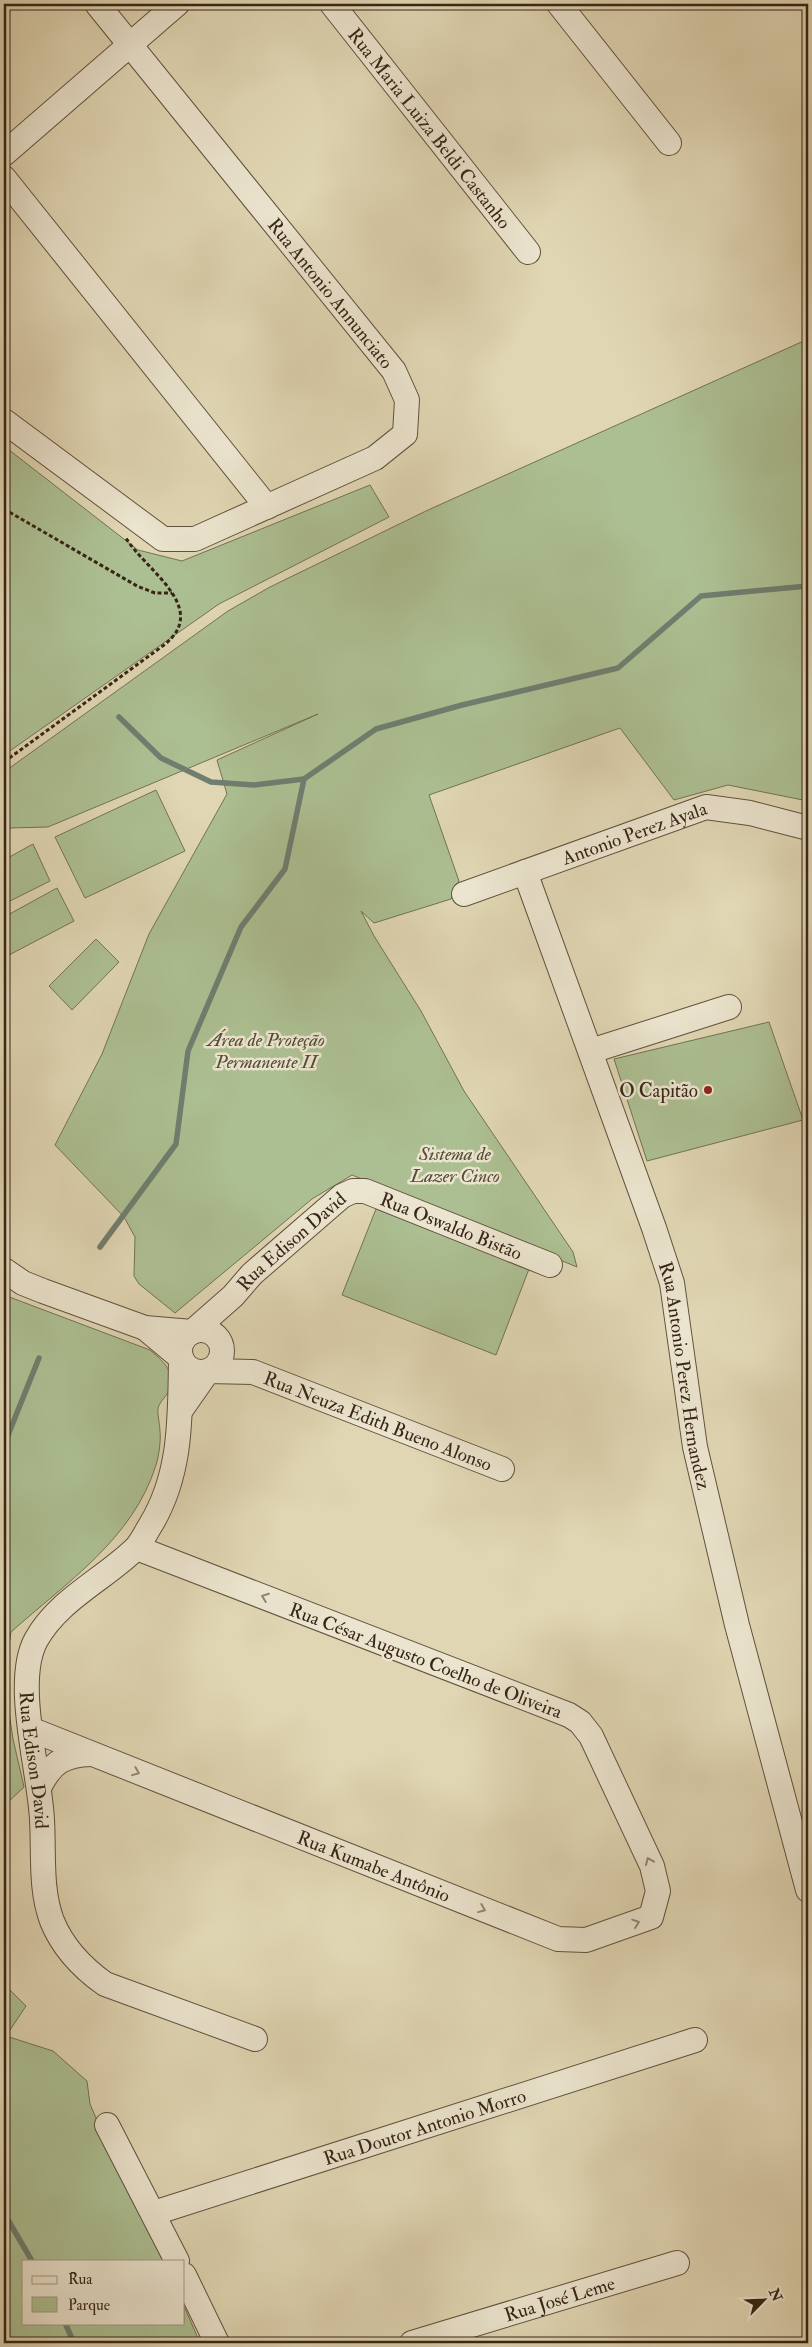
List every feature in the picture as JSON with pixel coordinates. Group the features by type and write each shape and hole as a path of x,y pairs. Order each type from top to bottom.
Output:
{"street":[{"name":"Rua Antonio Annunciato","path":"4,421 163,538 195,539 375,458 405,434 407,400 394,371 97,4"},
{"path":"4,154 177,4"},
{"name":"Rua Maria Luiza Beldi Castanho","path":"332,4 528,252"},
{"path":"559,4 669,143"},
{"path":"4,178 267,507"},
{"name":"Antonio Perez Ayala","path":"464,894 706,807 750,813 808,828"},
{"name":"Rua Antonio Perez Hernandez","path":"525,872 591,1051 672,1283 695,1447 737,1625 808,1890"},
{"path":"591,1051 730,1007"},
{"name":"Rua Oswaldo Bistão","path":"353,1191 365,1191 550,1265"},
{"name":"Rua Edison David","path":"192,1332 233,1296 252,1274 342,1196 353,1191"},
{"path":"4,1270 23,1283 145,1328 192,1332 205,1330 211,1332 220,1342 222,1355 220,1361 208,1371 192,1370 181,1358 145,1328"},
{"name":"Rua Edison David","path":"220,1342 233,1296"},
{"path":"181,1358 182,1342 192,1332"},
{"name":"Rua Neuza Edith Bueno Alonso","path":"220,1342 253,1372"},
{"name":"Rua Edison David","path":"181,1358 180,1411 175,1468 159,1511 137,1548 69,1602 50,1621 35,1641 27,1666 30,1729 39,1788 45,1899 61,1941 88,1972 105,1984 255,2039"},
{"name":"Rua Edison David","path":"180,1411 208,1371"},
{"name":"Rua Neuza Edith Bueno Alonso","path":"208,1371 253,1372 502,1469"},
{"name":"Rua César Augusto Coelho de Oliveira","path":"137,1548 569,1715 580,1722 591,1736 652,1866 658,1891 655,1908"},
{"name":"Rua Kumabe Antônio","path":"30,1729 558,1939 571,1941 594,1937 651,1917 655,1908"},
{"path":"39,1788 46,1772 60,1760 77,1754 91,1754"},
{"name":"Rua Doutor Antonio Morro","path":"154,2213 695,2040"},
{"path":"107,2126 154,2213 177,2260"},
{"name":"Rua José Leme","path":"412,2343 677,2263"},
{"path":"185,2277 217,2343"}],"path":[{"path":"4,509 137,586 155,593 172,593 179,606 182,619 179,630 172,639 4,762"}],"green space":[{"path":"808,339 808,801 728,785 674,800 620,728 429,795 459,881 451,899 374,923 361,911 374,936 421,1011 464,1091 573,1252 577,1267 352,1175 312,1199 175,1313 139,1284 134,1276 135,1237 124,1217 55,1145 102,1054 149,934 227,794 217,760 318,714 48,827 8,828 4,818 4,772 228,611 270,587 428,510"},
{"path":"4,446 138,550 182,561 370,485 389,517 219,604 4,755"},
{"path":"156,790 185,851 85,898 55,837"},
{"path":"33,844 50,881 4,904 4,860"},
{"path":"57,888 74,921 9,955 4,944 4,917"},
{"path":"96,939 119,962 72,1010 49,986"},
{"name":"O Capitão","path":"769,1022 803,1120 647,1161 614,1059"},
{"path":"376,1209 529,1269 496,1355 342,1295"},
{"path":"4,1295 150,1350 166,1366 171,1382 169,1391 158,1408 160,1444 156,1465 132,1515 96,1558 11,1632 4,1679"},
{"path":"4,1679 13,1739 24,1787 4,1806"},
{"path":"4,1984 26,2006 6,2036 53,2051 87,2081 90,2104 163,2260 22,2260 22,2324 185,2324 185,2308 200,2343 4,2343"}],"waterway":[{"path":"100,1247 176,1144 188,1051 241,927 285,869 304,779 376,729 462,705 618,668 701,596 808,586"},
{"path":"119,717 161,758 211,782 254,785 304,779"},
{"path":"4,1445 39,1358"},
{"path":"4,2213 31,2260"},
{"path":"65,2324 74,2343"}],"place":[{"name":"O Capitão","path":"708,1090"}],"park label":[{"name":"Área de Proteção Permanente II","path":"266,1050"},
{"name":"Sistema de Lazer Cinco","path":"455,1164"}]}
